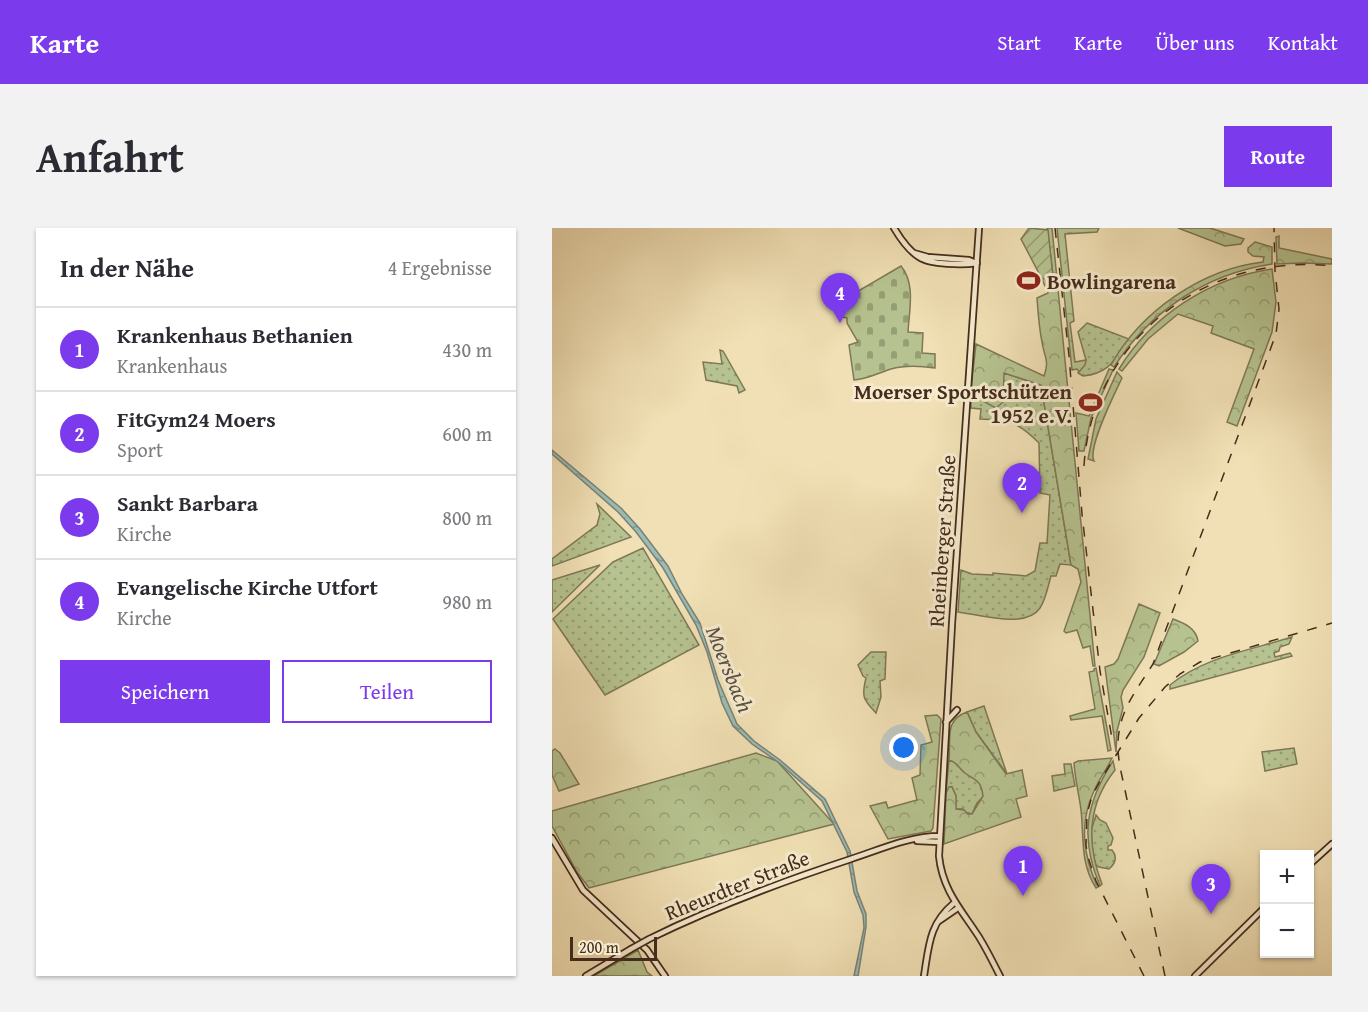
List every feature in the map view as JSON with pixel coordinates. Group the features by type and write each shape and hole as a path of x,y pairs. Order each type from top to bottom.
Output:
{"main road":[{"path":"894,228 919,257 933,262 977,263"},
{"name":"Rheinberger Straße","path":"979,228 939,856 944,882 954,903 984,945 1000,976"},
{"path":"946,722 957,710"},
{"path":"552,838 583,890 647,950 665,976"},
{"name":"Rheurdter Straße","path":"586,976 649,939 720,906 859,856 908,841 940,839"},
{"path":"1314,860 1332,844"},
{"path":"924,976 931,933 941,915 954,903"},
{"path":"937,923 958,908"},
{"path":"1195,976 1260,912"}],"green space":[{"path":"1029,228 1048,230 1053,276 1042,279 1021,239"},
{"path":"1047,228 1052,228 1095,666 1093,666 1090,646 1083,648 1077,630 1066,633 1064,631 1081,582 1078,569 1071,565 1041,385 1004,373 1003,402 996,408 979,399 971,389 976,344 1044,376 1047,362 1040,331 1037,298 1048,293 1042,279 1053,276"},
{"path":"1057,228 1099,228 1097,232 1065,234 1074,321 1070,323 1075,362 1086,360 1079,372 1077,369 1072,370"},
{"path":"1178,228 1210,228 1244,239 1241,244 1225,246"},
{"path":"1279,236 1279,248 1332,259 1332,264 1277,264 1276,237"},
{"path":"1255,242 1272,247 1272,264 1225,276 1182,298 1162,312 1128,347 1114,367 1111,365 1139,327 1175,296 1218,273 1263,262 1264,257 1253,256 1248,252 1248,248"},
{"path":"901,266 906,273 910,289 908,332 923,333 922,353 935,354 935,368 902,367 854,380 849,345 858,342 847,323 847,318 843,317 836,304"},
{"path":"1272,269 1276,302 1272,332 1237,426 1227,422 1254,349 1211,333 1213,326 1178,314 1148,339 1122,371 1119,369 1148,332 1185,302 1227,281"},
{"path":"1087,323 1129,339 1105,369 1083,376 1078,373 1086,360 1078,332"},
{"path":"720,350 723,351 745,390 739,393 737,386 706,380 703,362 722,364"},
{"path":"1109,369 1113,370 1091,418 1084,451 1079,451 1076,413 1089,416"},
{"path":"1117,372 1122,378 1098,433 1094,445 1094,461 1088,459 1096,419"},
{"path":"1004,373 1041,385 1071,565 1060,564 1056,576 1051,576 1040,608 1025,618 1014,619 990,618 958,612 961,570 972,574 1026,576 1035,571 1040,543 1047,543 1050,495 1040,493 1039,443 1019,426 999,420 980,419 981,409 971,408 971,389 979,399"},
{"path":"597,504 631,537 552,566 552,559 597,525 600,514"},
{"path":"643,548 699,645 605,695 553,619 613,562"},
{"path":"600,565 552,612 552,580"},
{"path":"1139,604 1160,613 1144,657 1123,690 1121,697 1123,708 1117,731 1116,752 1105,667 1114,664 1118,659"},
{"path":"1173,619 1192,629 1198,641 1159,666 1154,664"},
{"path":"1292,637 1289,644 1280,647 1279,651 1274,653 1275,657 1290,653 1292,656 1170,689 1170,685 1183,675 1213,661"},
{"path":"871,652 886,652 885,679 880,681 881,697 876,713 865,698 866,678 858,665"},
{"path":"1096,668 1111,750 1108,751 1102,716 1071,720 1070,716 1095,709 1089,672"},
{"path":"984,706 1007,774 976,732 967,712"},
{"path":"967,712 976,732 1006,774 1022,770 1027,796 1016,799 1021,817 944,844 946,793 949,787 952,787 956,796 956,809 964,810 968,814 972,814 983,796 977,782 949,760 952,725 960,715"},
{"path":"937,715 941,719 933,828 931,831 888,839 870,806 886,802 888,808 917,800 912,778 920,775 921,745 932,742 925,716"},
{"path":"1294,748 1297,764 1265,771 1262,752"},
{"path":"555,749 560,753 579,784 559,791 552,775 552,751"},
{"path":"756,753 777,761 834,824 589,888 577,872 552,826 552,811"},
{"path":"1112,758 1094,791 1086,815 1086,852 1098,887 1096,888 1085,860 1074,763"},
{"path":"949,760 978,781 982,787 983,797 972,814 966,813 963,809 955,809 956,796 952,787 946,793"},
{"path":"1113,761 1115,770 1099,797 1092,825 1093,854 1102,884 1100,886 1090,853 1088,822 1096,792"},
{"path":"1064,764 1071,764 1075,786 1054,791 1052,776 1065,774"},
{"path":"1096,815 1106,823 1113,838 1108,850 1112,850 1115,860 1109,869 1095,864 1090,834"},
{"path":"638,950 647,972 652,976 594,976"}],"water":[{"name":"Moersbach","path":"552,450 621,508 668,566 700,623 718,680 737,724 754,741 825,799 850,851 857,891 866,914 858,976 854,976 864,928 863,915 854,892 847,852 822,801 733,726 722,703 707,652 696,625 663,568 618,512 552,454"}],"railway":[{"path":"1055,228 1069,356 1082,514 1100,671 1113,744"},
{"path":"1165,976 1120,767 1118,737 1124,712 1153,664 1276,334 1279,309 1274,228"},
{"path":"1084,466 1092,420 1109,379 1133,343 1164,313 1201,289 1242,273 1286,265 1332,266"},
{"path":"1144,976 1096,881 1088,857 1087,814 1092,796 1139,718 1165,687 1180,674 1200,662 1332,623"}],"place":[{"name":"Bowlingarena","path":"1029,281"},
{"name":"Evangelische Kirche Utfort","path":"840,323"},
{"name":"Moerser Sportschützen 1952 e.V.","path":"1090,403"},
{"name":"FitGym24 Moers","path":"1022,513"},
{"name":"Krankenhaus Bethanien","path":"1023,896"},
{"name":"Sankt Barbara","path":"1211,914"}]}
